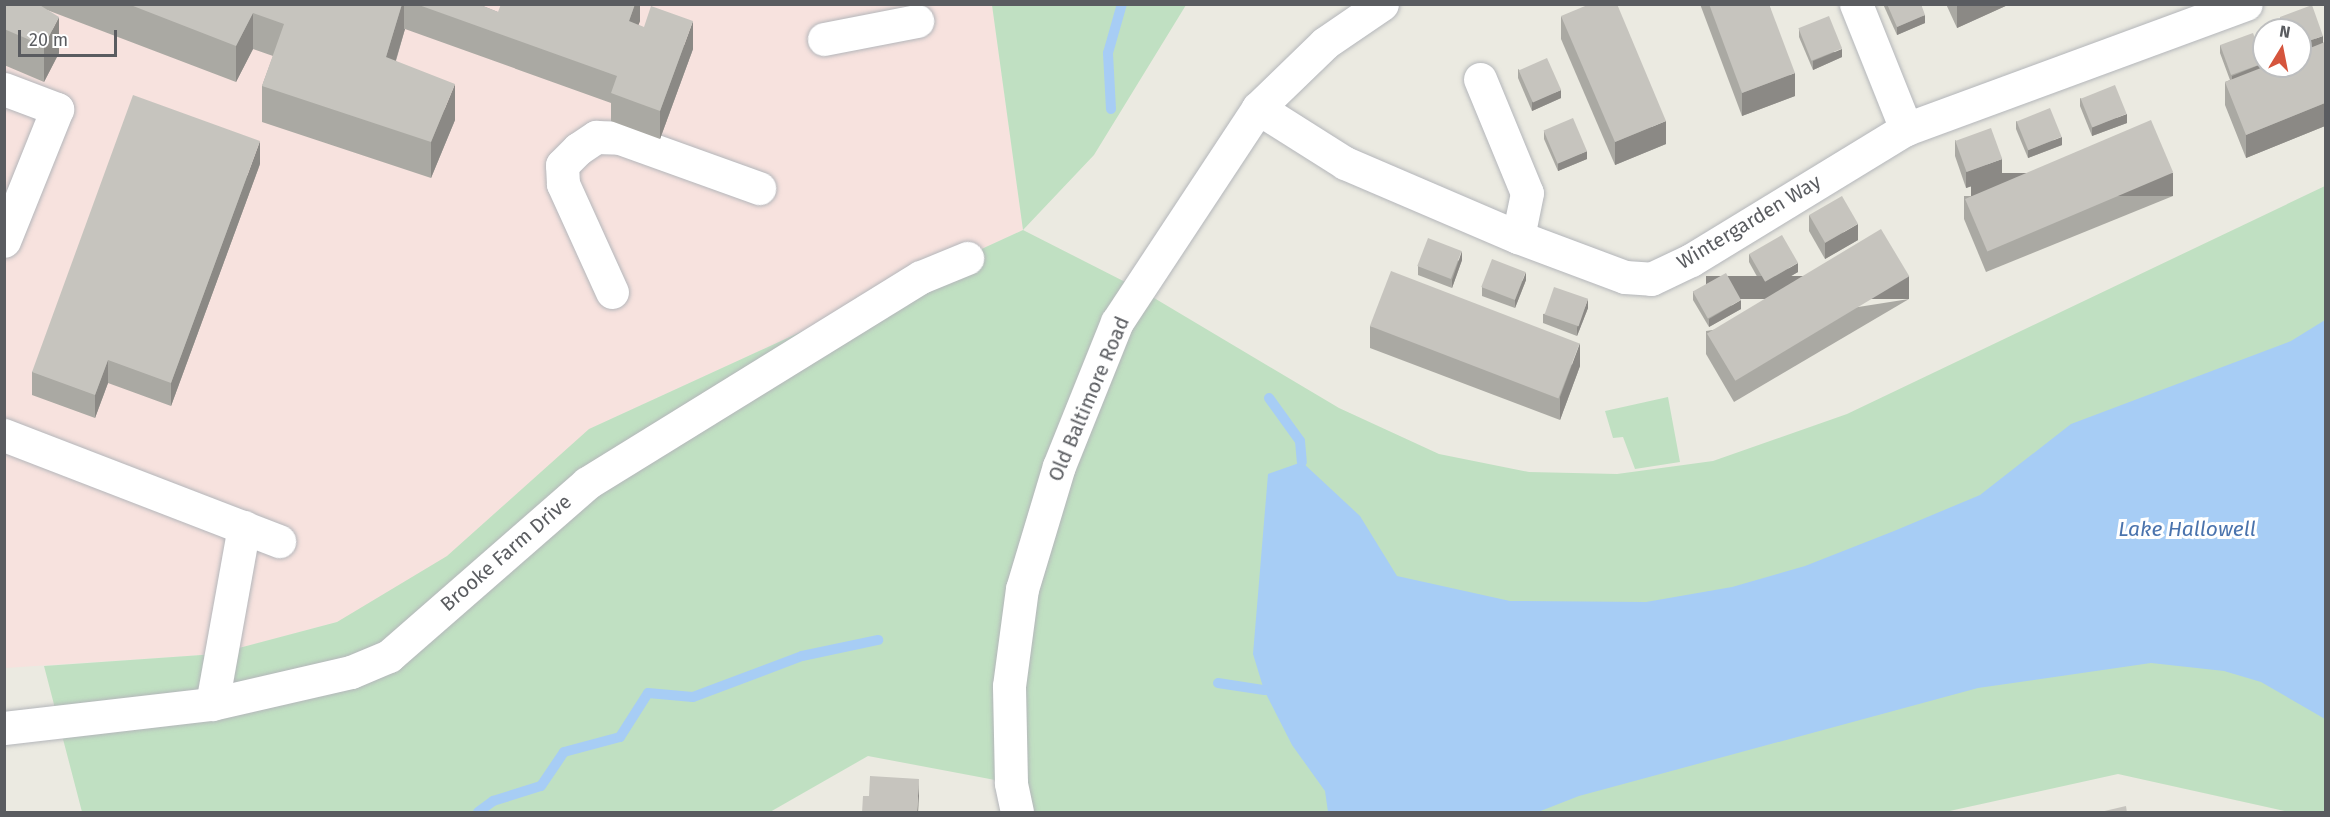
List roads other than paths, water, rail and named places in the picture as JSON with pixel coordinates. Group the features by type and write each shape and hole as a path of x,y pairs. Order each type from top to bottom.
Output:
{"street":[{"name":"Old Baltimore Road","path":"1017,813 1011,783 1009,686 1022,589 1059,466 1117,322 1258,108 1325,43 1382,4"},
{"path":"1856,4 1906,129"},
{"name":"Wintergarden Way","path":"1258,108 1345,163 1518,237 1625,277 1650,279 1691,260 1906,129 2246,4"},
{"path":"824,39 917,21"},
{"path":"1480,79 1527,194 1518,237"},
{"path":"4,90 57,109 16,181 4,242"},
{"path":"612,292 563,184 562,165 578,149 596,137 620,138 759,188"},
{"name":"Brooke Farm Drive","path":"4,728 212,704 351,672 389,656 587,483 921,277 967,258"},
{"path":"4,435 279,541"},
{"path":"212,704 244,527"}],"water":[{"name":"Lake Hallowell","path":"2325,320 2325,719 2261,682 2224,671 2151,663 1978,688 1579,796 1538,812 1328,812 1325,791 1292,745 1264,690 1253,654 1268,474 1302,462 1360,516 1397,576 1510,601 1646,602 1732,587 1805,566 1894,531 1980,495 2071,424 2291,341"}],"waterway":[{"path":"1111,109 1108,53 1122,4"},
{"path":"1269,398 1300,441 1302,462"},
{"path":"478,812 493,801 541,786 564,752 620,737 648,693 693,697 802,656 878,640"},
{"path":"1218,683 1264,690"}]}
